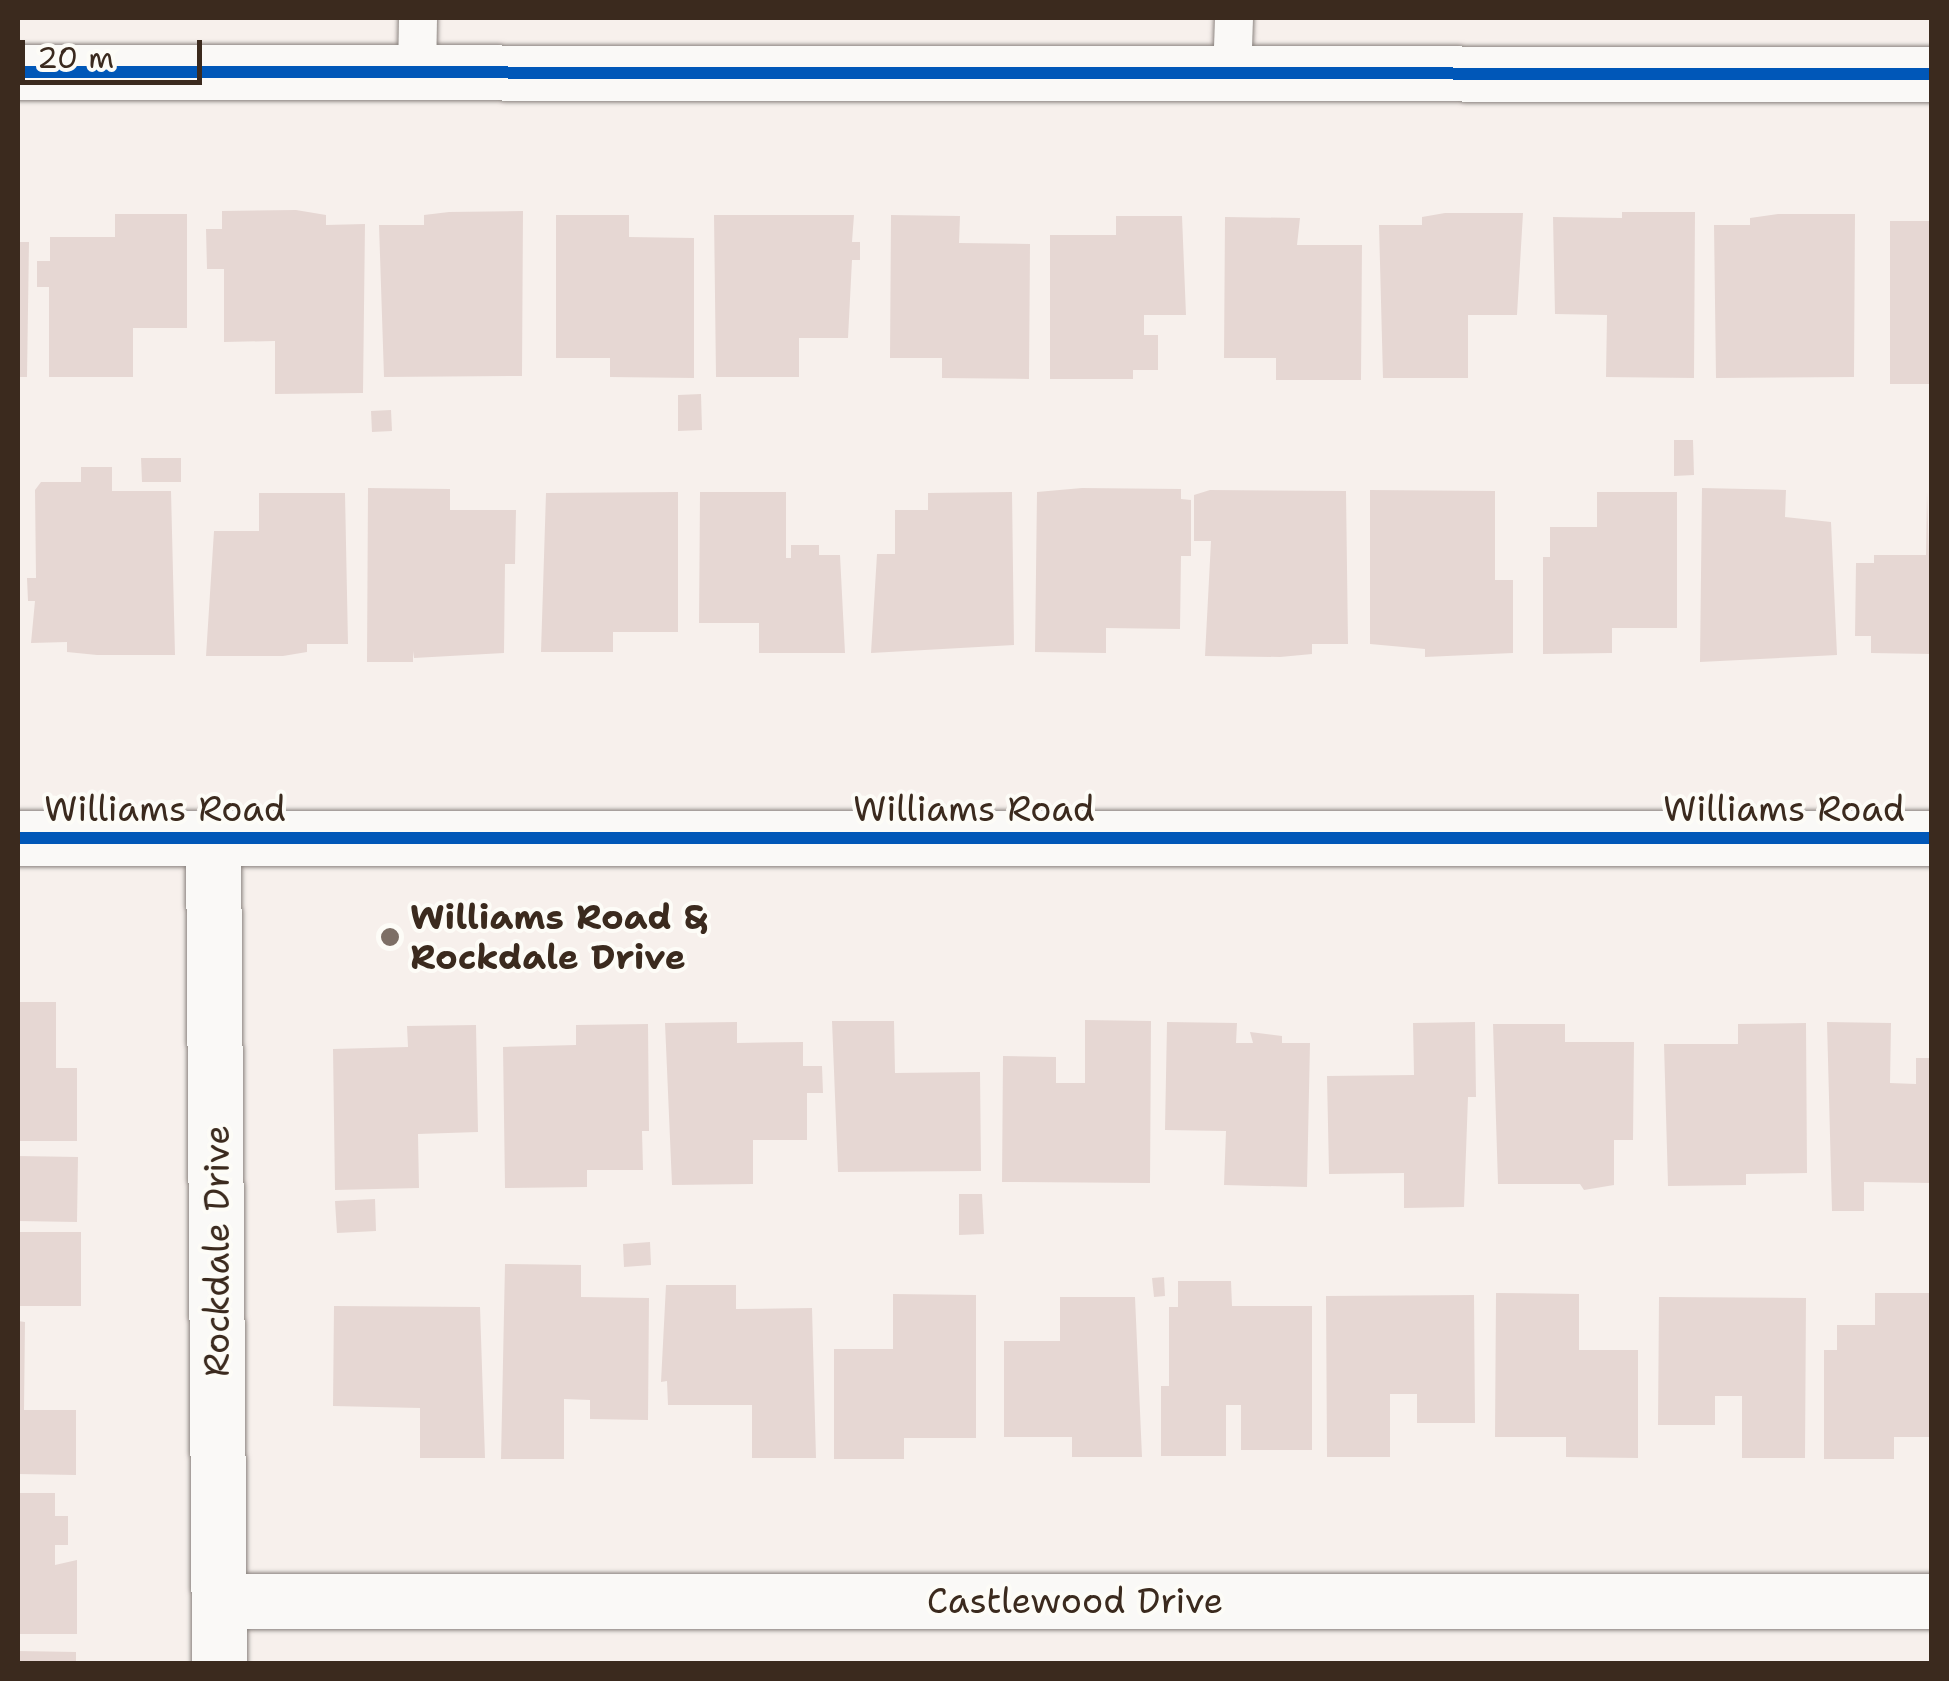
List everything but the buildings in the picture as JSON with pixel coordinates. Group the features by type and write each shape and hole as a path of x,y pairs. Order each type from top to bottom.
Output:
{"street":[{"path":"18,72 416,76 1932,74"},
{"name":"Williams Road","path":"18,838 1932,838"},
{"name":"Rockdale Drive","path":"213,839 219,1664"},
{"name":"Castlewood Drive","path":"220,1601 1932,1601"}],"lane":[{"path":"416,76 418,18"},
{"path":"1232,76 1234,18"}],"cycle path":[{"path":"18,72 1932,74"},
{"path":"18,838 1932,838"}],"place":[{"name":"Williams Road & Rockdale Drive","path":"390,937"}]}
